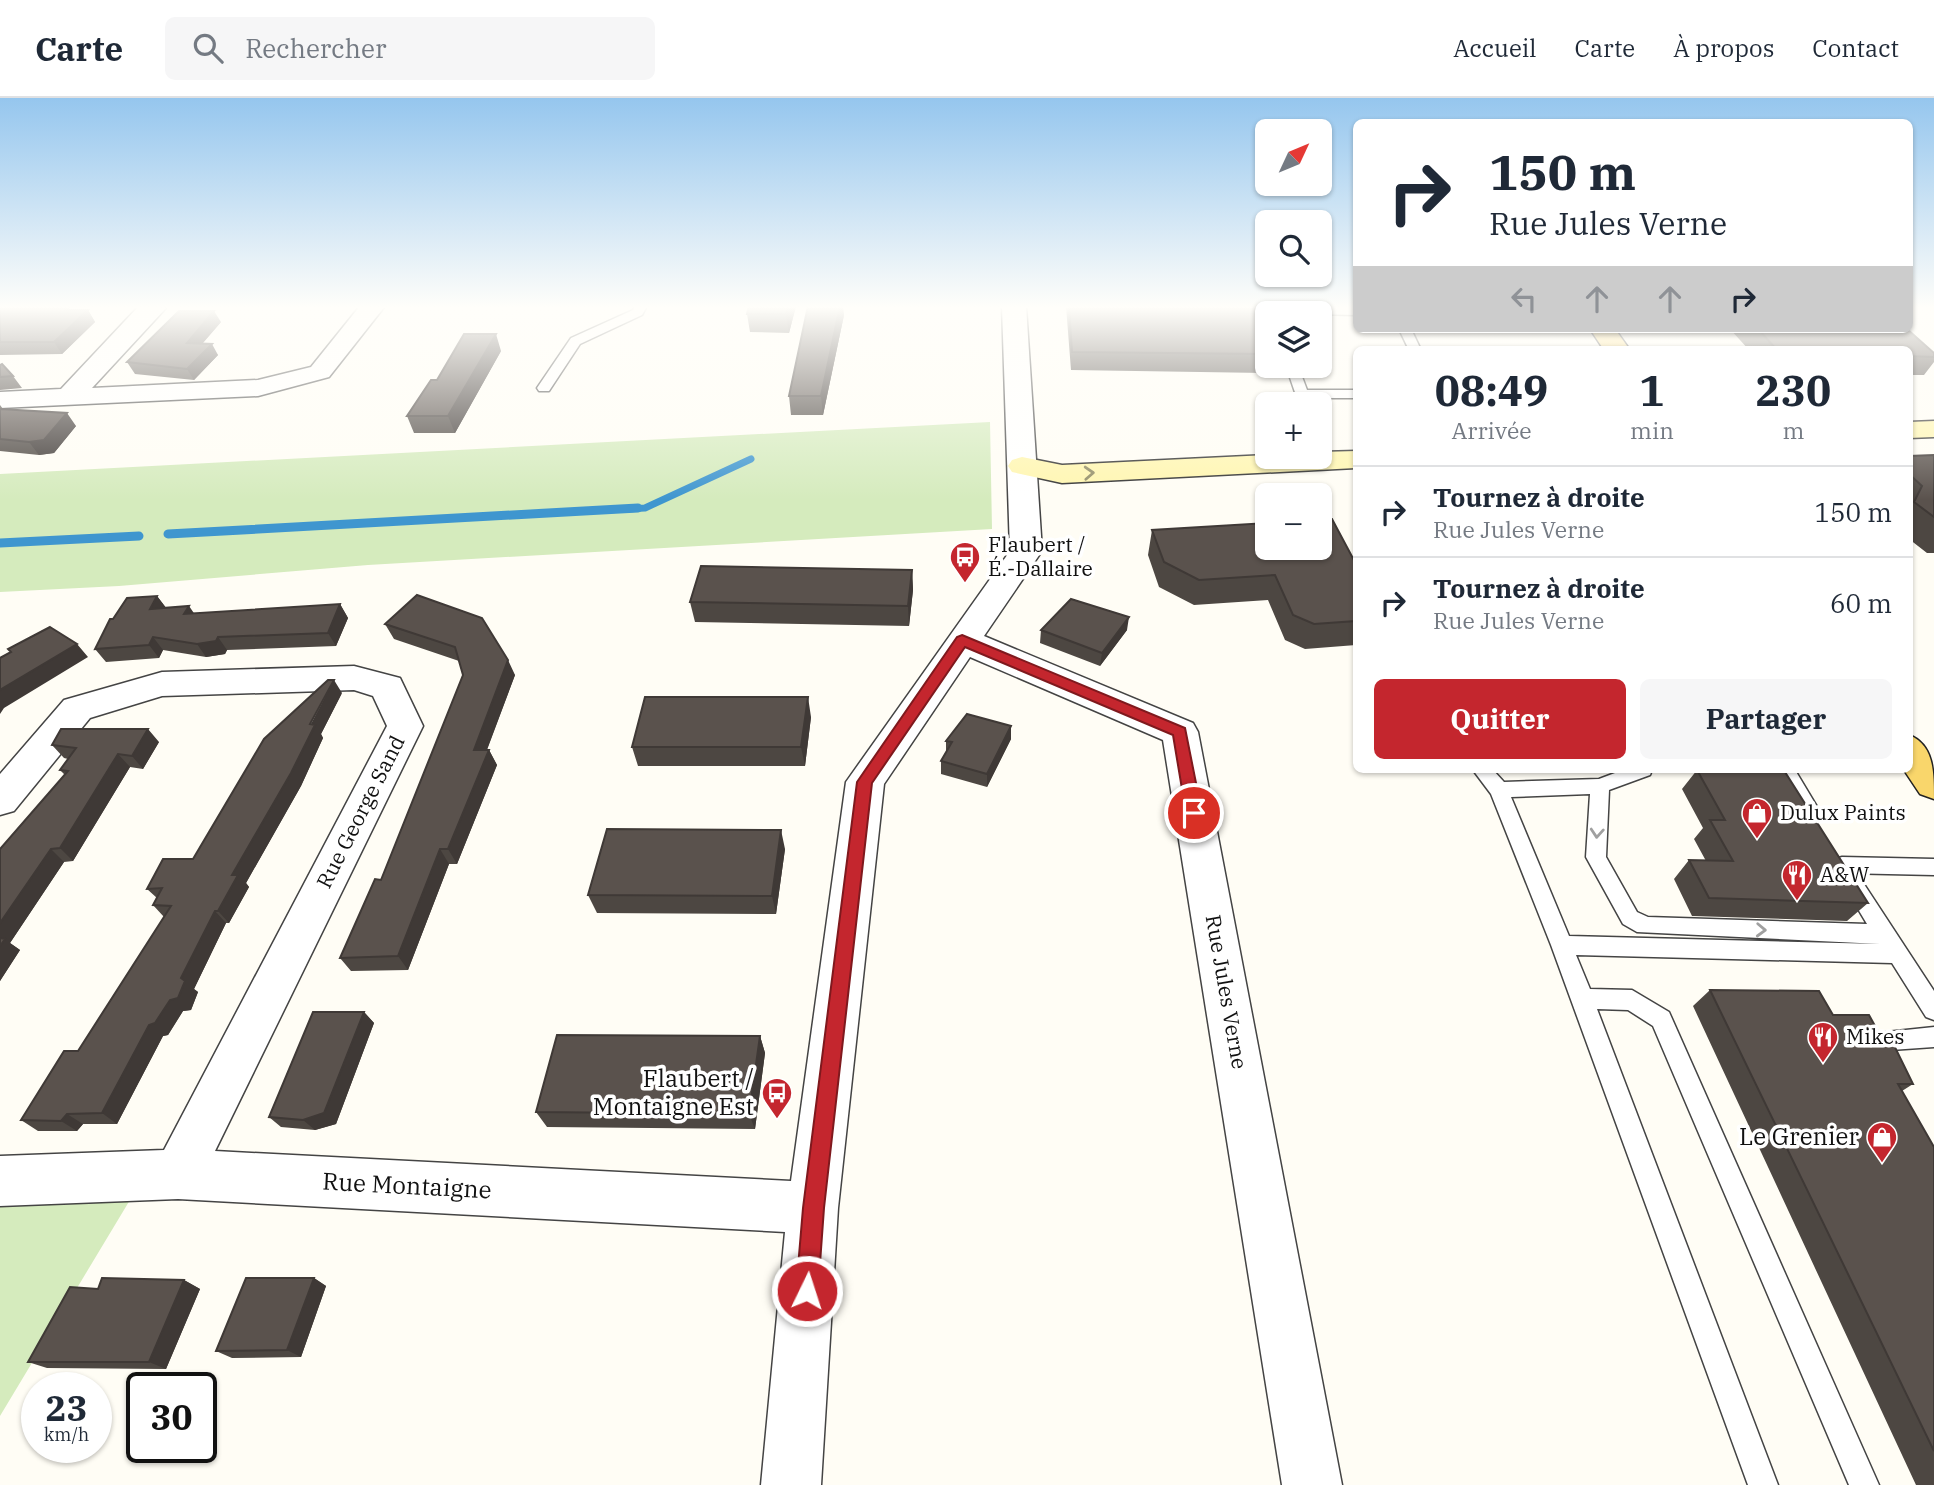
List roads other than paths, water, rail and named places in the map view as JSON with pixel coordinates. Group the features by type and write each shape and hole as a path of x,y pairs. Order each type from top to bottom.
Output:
{"main road":[{"path":"1913,755 1934,783"}],"street":[{"path":"67,398 93,371"},
{"path":"0,400 258,388 321,371"},
{"path":"791,1485 813,1208 865,782 1026,551 1017,371"},
{"path":"1913,411 1934,410"},
{"path":"1913,430 1934,429"},
{"path":"1332,446 1353,440"},
{"path":"1022,466 1060,454 1255,445"},
{"path":"1332,452 1353,458"},
{"path":"1022,466 1062,474 1255,455"},
{"name":"Rue Jules Verne","path":"962,640 1180,732 1312,1485"},
{"name":"Rue George Sand","path":"0,800 77,709 162,684 354,678 387,687 405,726 178,1174"},
{"name":"Rue Montaigne","path":"0,1181 178,1174 813,1208"}],"lane":[{"path":"544,388 555,371"},
{"path":"1332,396 1353,394"},
{"path":"1485,773 1499,790 1562,946 1763,1485"},
{"path":"1499,790 1600,786 1635,773"},
{"path":"1786,773 1934,1010"},
{"path":"1600,786 1596,857 1630,918 1645,926 1891,944"},
{"path":"1842,866 1934,867"},
{"path":"1562,946 1891,944"},
{"path":"1582,999 1632,1000 1647,1007 1661,1019 1864,1485"},
{"path":"1893,1078 1879,1047 1885,1041 1934,1037"}],"waterway":[{"path":"606,510 645,508 751,459"},
{"path":"168,534 638,508"},
{"path":"0,543 139,536"}],"place":[{"name":"Flaubert / É.-Dallaire","path":"965,584"},
{"name":"Dulux Paints","path":"1757,840"},
{"name":"A&W","path":"1797,902"},
{"name":"Mikes","path":"1823,1064"},
{"name":"Flaubert / Montaigne Est","path":"777,1120"},
{"name":"Le Grenier","path":"1882,1164"}]}
